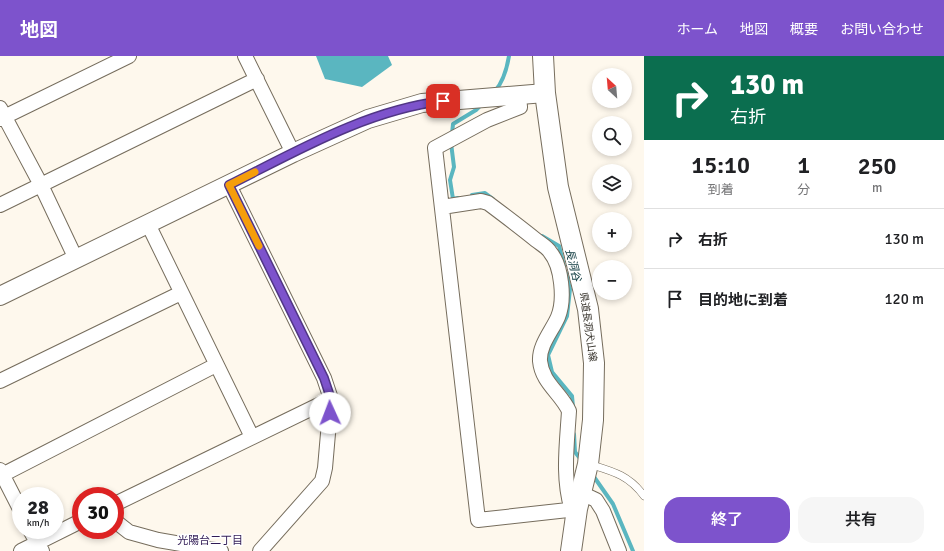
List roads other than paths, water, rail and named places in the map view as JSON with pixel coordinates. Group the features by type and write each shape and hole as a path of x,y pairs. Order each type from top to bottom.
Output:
{"main road":[{"name":"県道長洞犬山線","path":"543,56 545,93 558,187 588,309 594,363 593,420 571,551"}],"street":[{"path":"76,258 42,185 2,115 129,56"},
{"path":"245,56 293,153"},
{"path":"0,206 257,79"},
{"path":"0,296 293,153 368,119 422,104 545,93"},
{"path":"511,96 520,107 487,120 435,148 478,520 581,491 596,500 603,510 619,551"},
{"path":"229,185 324,378 331,399 325,468 322,481 260,551"},
{"path":"442,208 481,201 488,203 550,252 557,264 562,284 562,301 553,329 544,343 540,362 548,383 565,403 569,411 565,466 568,499 581,491"},
{"path":"148,224 252,437"},
{"path":"0,381 181,293"},
{"path":"12,494 1,472 216,365"},
{"path":"124,500 331,399"},
{"path":"21,551 40,547 72,527"},
{"path":"124,528 129,532 158,540 221,551"}],"lane":[{"path":"581,491 616,472 638,487 644,496"}],"water":[{"path":"316,56 388,56 392,65 362,87 325,79"}],"waterway":[{"name":"長洞谷","path":"495,91 504,75 509,56"},
{"name":"長洞谷","path":"452,134 453,124 476,110 482,104"},
{"name":"長洞谷","path":"451,143 454,167 450,180 453,199 458,198"},
{"name":"長洞谷","path":"472,195 485,193 493,199"},
{"name":"長洞谷","path":"542,236 559,246 564,266"},
{"name":"長洞谷","path":"566,273 570,289 567,316 548,355 552,372 572,396 573,407"},
{"name":"長洞谷","path":"574,434 575,452 582,461"},
{"name":"長洞谷","path":"592,474 613,504 633,551"}],"district":[{"name":"光陽台二丁目","path":"210,540"}]}
